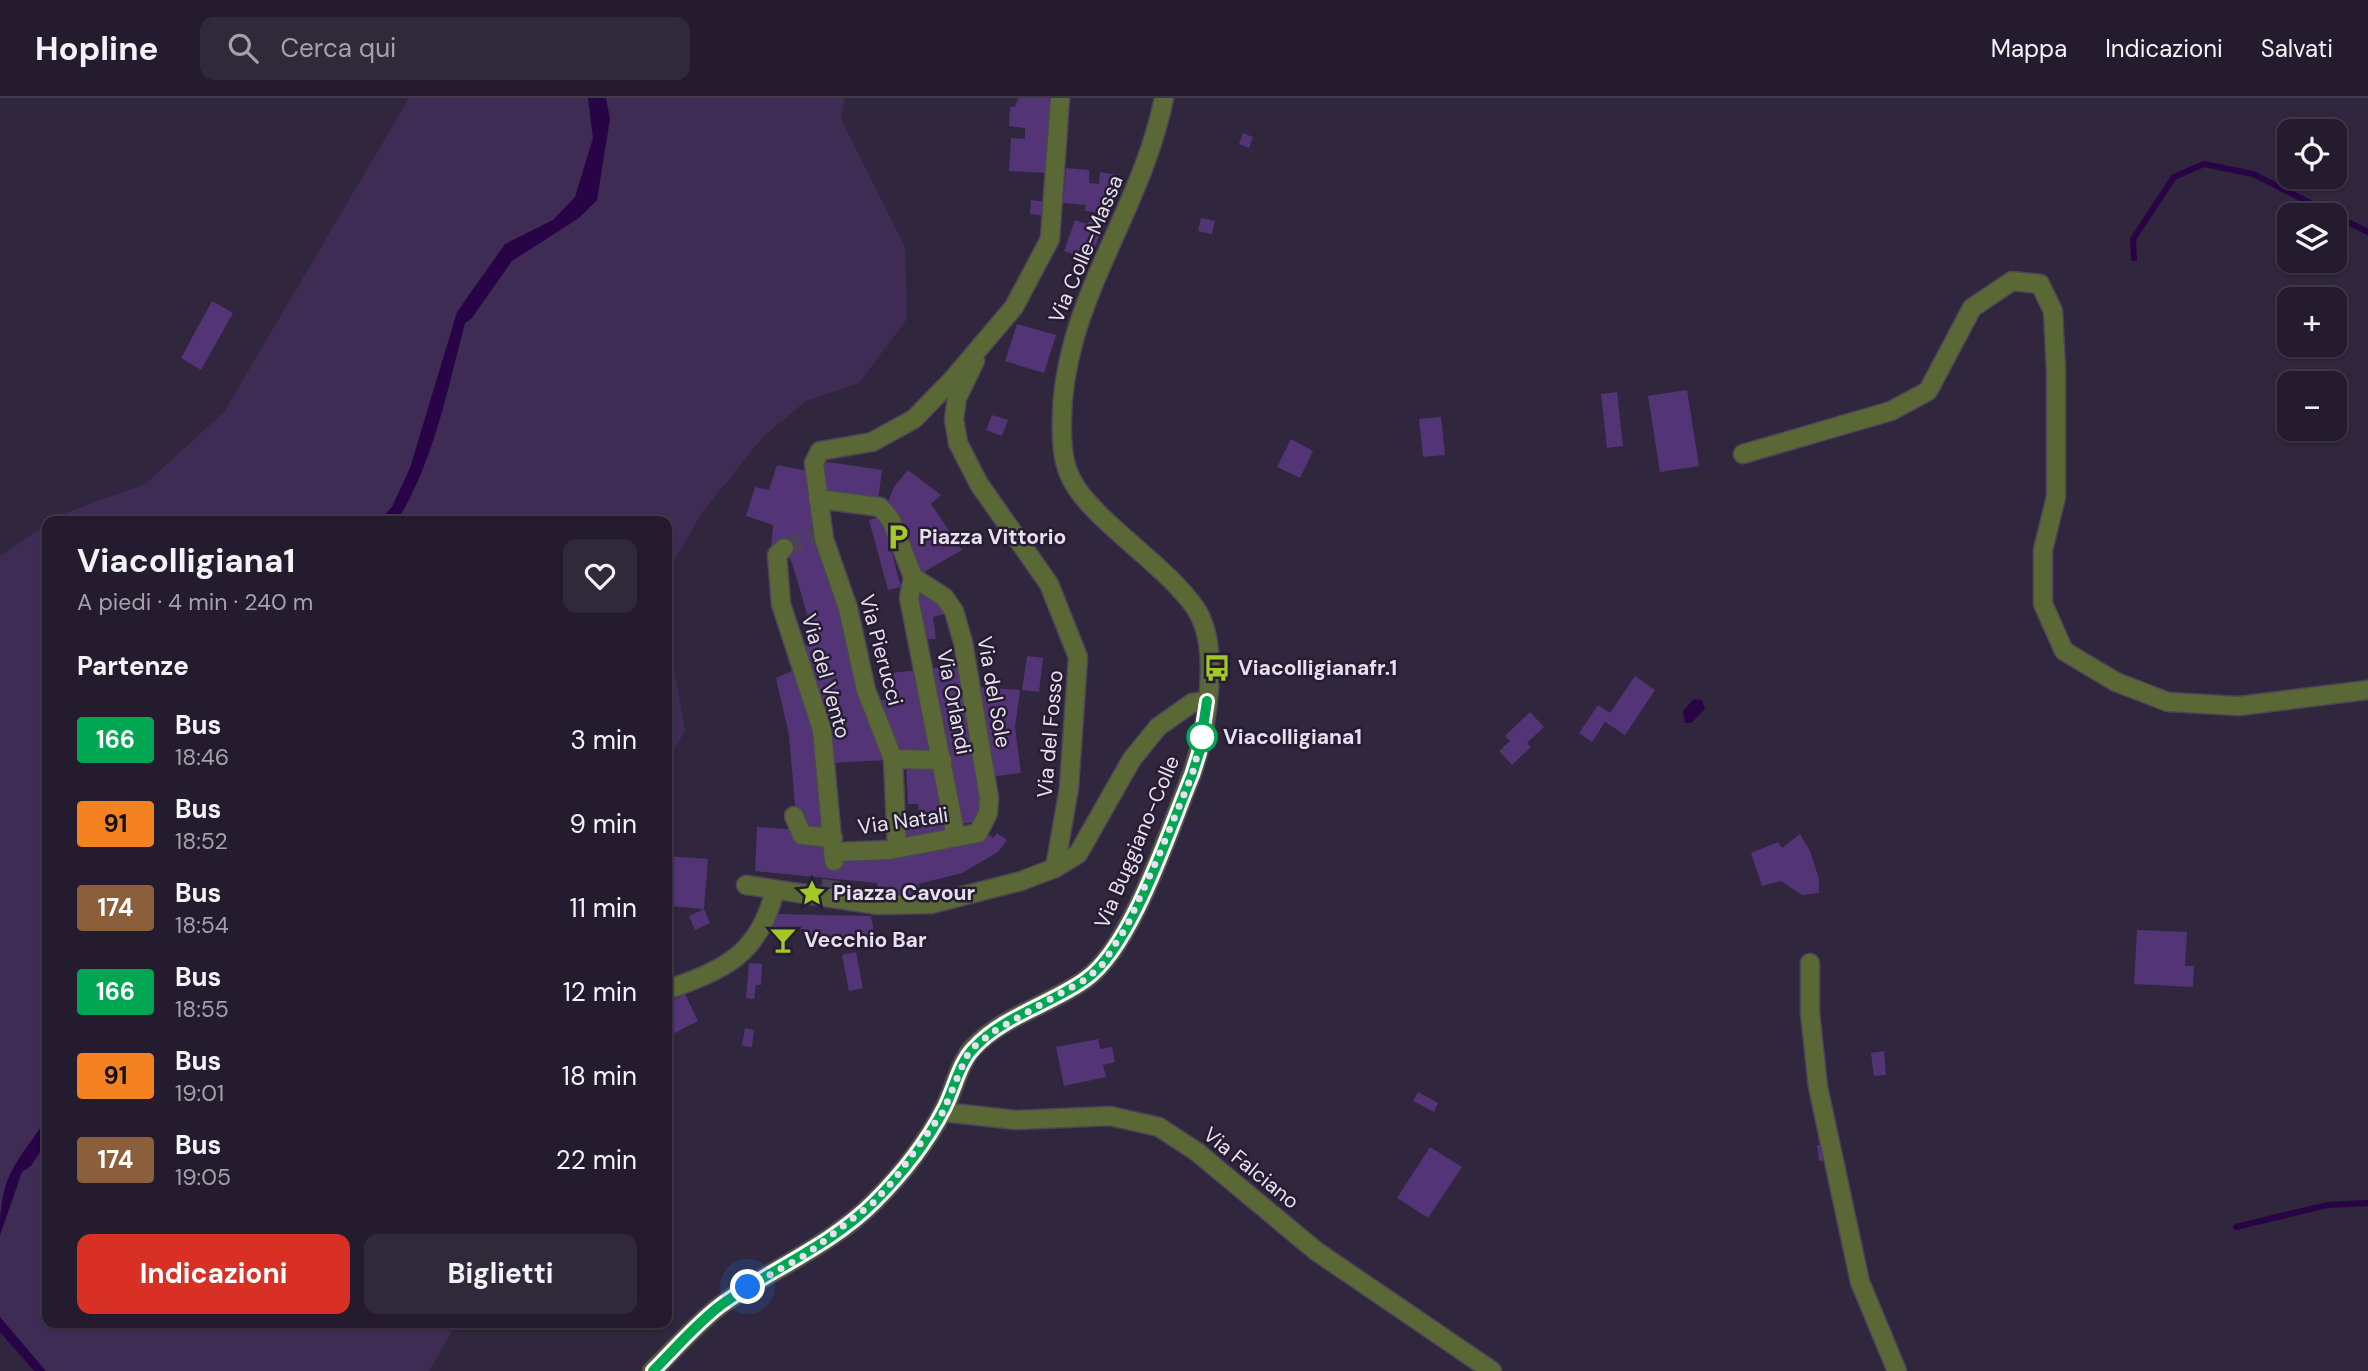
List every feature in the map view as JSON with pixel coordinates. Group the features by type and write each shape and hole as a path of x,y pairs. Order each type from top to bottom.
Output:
{"street":[{"path":"981,346 1014,307 1050,239 1060,98"},
{"name":"Via Colle-Massa","path":"1164,98 1145,167 1084,303 1071,344 1063,404 1063,451 1069,474 1083,499 1196,610 1206,636 1207,701"},
{"path":"1742,454 1891,411 1928,391 1972,308 2012,281 2040,284 2053,311 2056,370 2056,497 2043,550 2043,604 2064,651 2116,682 2168,702 2239,706 2368,690"},
{"name":"Via Pierucci","path":"897,848 892,759 866,690 848,608 818,534 814,463 820,450 872,442 914,419 981,346"},
{"name":"Via del Fosso","path":"981,346 957,398 954,419 958,443 979,485 1049,584 1078,657 1079,681 1069,788 1055,868"},
{"path":"818,499 880,507 891,520 913,577"},
{"name":"Via del Vento","path":"784,548 777,555 781,604 822,730 834,851"},
{"name":"Via Orlandi","path":"913,577 909,598 956,837"},
{"name":"Via del Sole","path":"913,577 944,597 954,611 963,642 989,798 988,814 978,833"},
{"path":"746,886 878,905 931,904 1021,881 1055,868 1078,854 1132,759 1158,727 1192,703 1207,701"},
{"name":"Via Buggiano-Colle","path":"653,1371 720,1306 807,1254 873,1203 894,1180 943,1112 966,1057 975,1046 996,1030 1086,979 1102,965 1118,943 1192,775 1199,753 1207,701"},
{"path":"892,759 942,760"},
{"name":"Via Natali","path":"794,816 802,835 834,851 897,848 978,833"},
{"path":"672,988 716,972 753,942 769,913 775,890"},
{"path":"1810,963 1810,1013 1818,1087 1860,1282 1897,1371"},
{"name":"Via Falciano","path":"943,1112 1016,1120 1110,1116 1159,1127 1197,1152 1316,1251 1492,1371"}],"shaded area":[{"path":"409,98 845,98 841,119 905,247 907,319 859,383 806,401 763,437 702,513 672,564 672,516 61,516 145,484 224,412"},
{"path":"588,98 606,98 610,119 597,200 579,218 512,261 472,318 465,323 438,425 421,474 400,516 383,516 392,507 410,468 457,312 505,244 553,220 575,197 593,138"},
{"path":"42,527 42,1328 452,1328 429,1371 33,1371 0,1328 0,556"},
{"path":"672,659 685,731 672,753"},
{"path":"1694,699 1702,700 1705,709 1691,723 1685,723 1683,711"},
{"path":"42,1125 42,1149 31,1166 22,1172 0,1235 6,1184 18,1160"},
{"path":"0,1317 46,1371 34,1371 0,1332"}],"building":[{"path":"1018,98 1050,98 1047,173 1009,171 1011,138 1025,139 1025,128 1009,126 1010,107 1015,107"},
{"path":"1243,133 1253,137 1249,148 1239,144"},
{"path":"1066,168 1089,170 1089,183 1099,184 1100,172 1117,175 1111,214 1085,211 1086,205 1063,203"},
{"path":"1031,200 1048,202 1046,216 1030,214"},
{"path":"1092,218 1104,223 1090,260 1064,251 1075,220 1087,224"},
{"path":"1201,218 1215,221 1212,234 1198,231"},
{"path":"212,301 233,313 201,370 181,358"},
{"path":"1017,324 1056,335 1044,373 1005,361"},
{"path":"1687,390 1699,466 1660,472 1648,396"},
{"path":"1617,392 1623,446 1607,448 1601,394"},
{"path":"992,415 1008,420 1002,436 986,430"},
{"path":"1441,417 1445,455 1423,457 1419,419"},
{"path":"1291,439 1313,451 1300,478 1277,467"},
{"path":"828,462 882,470 878,500 823,491 821,464"},
{"path":"777,465 808,471 813,536 838,595 887,760 830,763 801,647 815,641 792,563 784,548 771,548 773,525 746,516 755,487 769,490"},
{"path":"908,470 941,495 931,504 962,550 922,573 885,509 894,487"},
{"path":"882,516 901,587 888,590 869,520"},
{"path":"929,591 948,613 933,617 936,639 924,639 914,599"},
{"path":"1027,656 1043,658 1039,692 1022,690"},
{"path":"958,665 984,784 980,822 957,824 936,754 898,751 874,703 895,696 892,673"},
{"path":"801,667 819,732 828,832 805,830 796,815 789,735 776,678"},
{"path":"1635,676 1655,690 1625,735 1605,722 1592,742 1579,733 1598,705 1610,713"},
{"path":"976,687 1020,690 1015,727 1021,773 988,777"},
{"path":"1530,712 1544,727 1527,743 1531,747 1512,765 1499,751 1510,741 1505,736"},
{"path":"906,762 939,763 952,834 902,843 899,820 920,822 918,804 908,804"},
{"path":"757,827 798,830 797,843 816,839 826,855 984,830 993,838 997,833 1007,840 998,852 962,873 918,884 921,892 878,900 877,883 755,871"},
{"path":"1800,834 1810,851 1819,879 1819,893 1802,895 1781,881 1762,886 1751,853 1778,842 1782,848"},
{"path":"672,856 708,859 704,909 672,906"},
{"path":"704,909 710,923 695,930 689,916"},
{"path":"777,914 871,916 876,944 808,947 804,929 769,928"},
{"path":"2137,930 2187,932 2185,966 2194,966 2193,987 2134,984"},
{"path":"856,952 863,988 849,991 842,955"},
{"path":"749,963 762,964 761,985 756,985 754,999 746,998"},
{"path":"685,994 698,1021 672,1034 672,1000"},
{"path":"745,1028 754,1030 752,1047 742,1046"},
{"path":"1098,1039 1100,1049 1112,1047 1115,1062 1103,1065 1106,1077 1064,1086 1056,1047"},
{"path":"1884,1051 1886,1075 1874,1076 1871,1053"},
{"path":"1418,1092 1438,1103 1434,1112 1413,1101"},
{"path":"1828,1144 1830,1160 1819,1161 1817,1145"},
{"path":"1430,1147 1462,1167 1428,1218 1397,1198"}],"waterway":[{"path":"2134,258 2133,239 2174,177 2204,164 2253,174 2368,232"},
{"path":"2236,1227 2327,1205 2368,1203"}],"tunnel":[{"path":"784,548 813,536"},
{"path":"829,898 834,861"}],"bus line":[{"name":"166","path":"653,1371 720,1306 807,1254 848,1225 873,1203 894,1180 943,1112 966,1057 975,1046 996,1030 1086,979 1102,965 1127,926 1192,775 1199,753 1207,701"}],"place":[{"name":"Piazza Vittorio","path":"898,537"},
{"name":"Viacolligianafr.1","path":"1217,668"},
{"name":"Viacolligiana1","path":"1202,737"},
{"name":"Piazza Cavour","path":"812,893"},
{"name":"Vecchio Bar","path":"783,940"}],"route":[{"path":"748,1287 807,1254 848,1225 873,1203 894,1180 943,1112 966,1057 975,1046 996,1030 1086,979 1102,965 1127,926 1159,855 1192,775 1202,737"}]}
